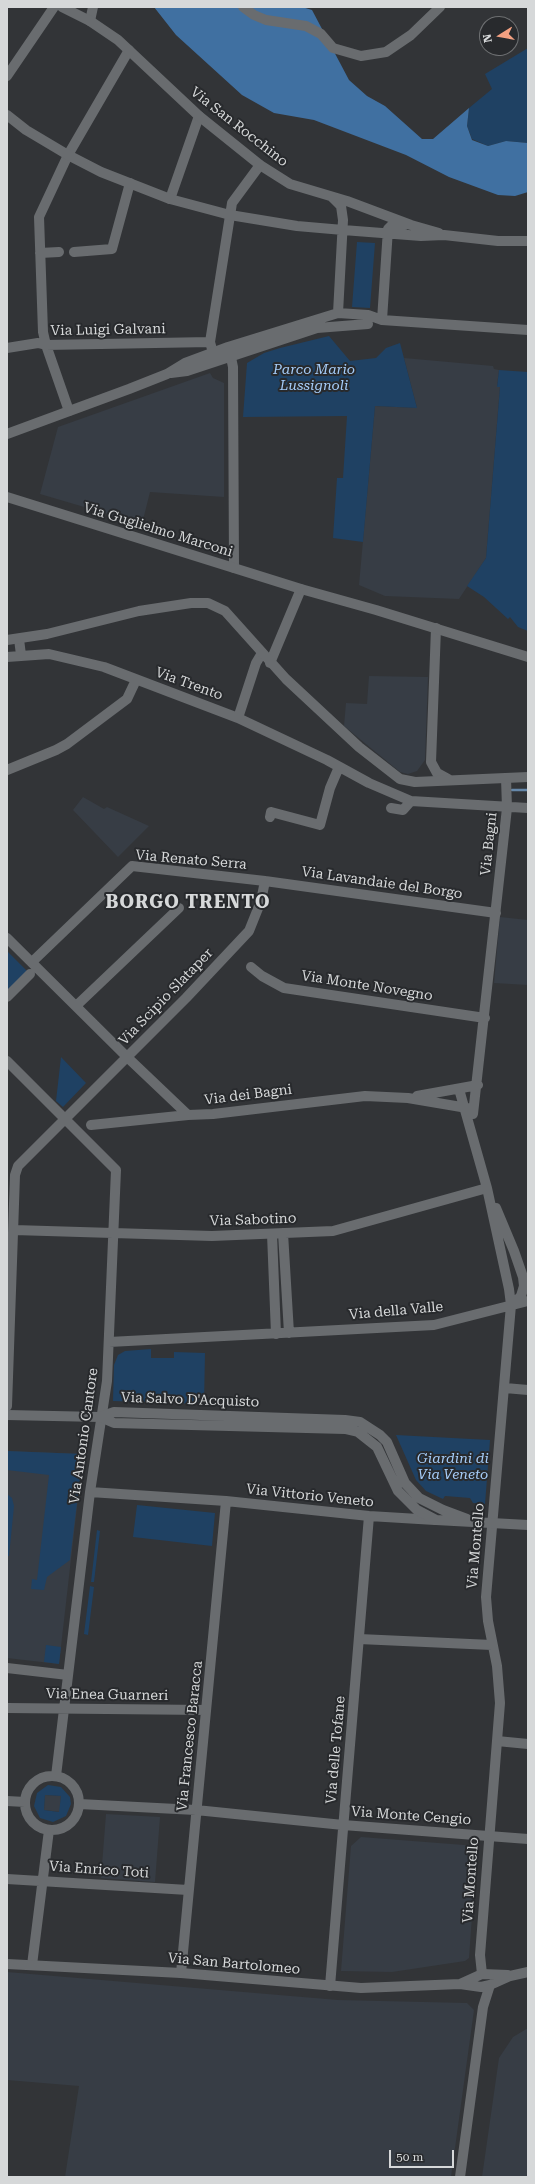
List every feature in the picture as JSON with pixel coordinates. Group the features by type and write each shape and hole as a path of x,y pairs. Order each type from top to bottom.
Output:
{"street":[{"path":"7,76 54,7"},
{"name":"Via San Rocchino","path":"62,7 90,21 118,40 199,116 260,165 290,184 347,201 411,225 444,235"},
{"path":"90,21 93,7"},
{"path":"243,7 254,15 266,20 306,26 322,34 333,48 362,56 386,52 411,36 440,7"},
{"path":"69,411 46,345 43,332 39,217 68,155 129,50"},
{"name":"Via San Rocchino","path":"7,116 26,130 68,155 101,172 170,199 230,215 297,226 387,234 421,236 444,235 498,241 528,241"},
{"path":"170,199 199,116"},
{"path":"215,357 210,342 232,204 260,165"},
{"path":"74,252 112,249 130,183"},
{"path":"324,327 338,313 344,230 343,211 332,197"},
{"path":"382,320 387,234 391,225 411,225"},
{"path":"40,253 59,252"},
{"path":"215,357 228,347 338,313 368,315 382,320 528,330"},
{"path":"7,434 167,374 184,364 215,357 231,357 276,340 324,327 368,324 382,320"},
{"name":"Via Luigi Galvani","path":"7,348 38,343 46,345 210,342"},
{"path":"228,347 233,367 234,568"},
{"name":"Via Guglielmo Marconi","path":"7,498 301,589 436,628 528,657"},
{"path":"270,662 301,589"},
{"path":"7,640 47,634 139,611 192,603 208,603 225,611 270,662 359,747 391,774 406,781 528,777"},
{"path":"436,628 431,762 437,773 448,779"},
{"path":"19,639 21,655"},
{"path":"238,718 256,663 262,653"},
{"name":"Via Trento","path":"7,657 49,654 104,667 238,718 369,783 411,801 507,808 528,808"},
{"path":"7,770 52,752 67,744 128,699 136,680"},
{"path":"270,813 320,825 330,788 339,767"},
{"name":"Via Bagni","path":"496,913 507,808 506,778"},
{"name":"Via Trento","path":"392,808 403,810 411,801"},
{"name":"Via Renato Serra","path":"32,962 132,866 265,881"},
{"name":"Via Lavandaie del Borgo","path":"265,881 496,913"},
{"name":"Via Scipio Slataper","path":"7,1406 15,1175 18,1166 127,1057 249,931 261,901 265,881"},
{"path":"76,1006 179,908"},
{"path":"468,1108 478,1085 496,913"},
{"path":"7,938 188,1115"},
{"name":"Via Monte Novegno","path":"251,967 262,976 284,988 485,1018"},
{"path":"7,997 30,974"},
{"name":"Via Antonio Cantore","path":"7,1060 116,1170 110,1342 107,1381 100,1417 90,1492 56,1776"},
{"name":"Via dei Bagni","path":"408,1098 478,1085"},
{"path":"459,1089 468,1108 472,1131 487,1188 509,1289 511,1305"},
{"name":"Via dei Bagni","path":"91,1125 188,1115 213,1114 343,1097 408,1098 468,1108"},
{"path":"487,1188 514,1251 523,1277 524,1286 521,1296 511,1305"},
{"name":"Via Sabotino","path":"14,1230 212,1236 333,1231 487,1188"},
{"path":"283,1233 289,1333"},
{"path":"272,1234 276,1334"},
{"name":"Via della Valle","path":"110,1342 434,1325 528,1301"},
{"name":"Via Montello","path":"482,1974 480,1955 488,1836 497,1741 499,1687 486,1597 511,1305"},
{"path":"505,1388 528,1390"},
{"name":"Via Salvo D'Acquisto","path":"100,1417 114,1412 345,1420 360,1422 380,1435 387,1442 405,1483 419,1498 443,1510 472,1521"},
{"path":"7,1415 100,1417"},
{"name":"Via Salvo D'Acquisto","path":"100,1417 114,1423 345,1429 358,1432 377,1447 393,1483 406,1500 417,1510 436,1520"},
{"name":"Via Vittorio Veneto","path":"90,1492 226,1501 369,1516 528,1525"},
{"name":"Via Francesco Baracca","path":"181,1973 226,1501"},
{"name":"Via delle Tofane","path":"330,1986 369,1516"},
{"path":"359,1639 492,1646"},
{"path":"7,1668 68,1675"},
{"name":"Via Enea Guarneri","path":"7,1708 206,1710"},
{"path":"497,1741 528,1744"},
{"path":"56,1776 63,1778 74,1788 79,1804 77,1813 69,1824 63,1828 49,1830 41,1828 32,1821 26,1810 25,1802 29,1789 38,1780 56,1776"},
{"path":"7,1801 25,1802"},
{"name":"Via Monte Cengio","path":"79,1804 196,1810 343,1825 528,1839"},
{"path":"32,1966 44,1881 49,1830"},
{"name":"Via Enrico Toti","path":"7,1879 188,1890"},
{"name":"Via San Bartolomeo","path":"7,1964 181,1973 361,1988 460,1984 484,1986"},
{"path":"484,1986 510,1976 528,1972"},
{"path":"460,2177 483,2007 484,1986 482,1974 510,1976"},
{"name":"Via San Bartolomeo","path":"460,1984 482,1974"}],"shaded area":[{"path":"154,7 302,7 312,10 349,80 367,96 385,106 422,139 433,139 469,108 467,126 472,140 488,146 506,141 528,143 528,192 515,196 498,195 449,177 406,155 314,120 274,113 242,95 176,35"},
{"path":"404,358 493,366 494,369 499,370 497,386 500,387 486,558 459,599 385,596 359,585 375,406 417,408"},
{"path":"210,373 213,378 224,383 224,497 150,492 142,524 40,494 58,427"},
{"path":"369,676 428,677 425,760 417,771 408,774 400,772 344,726 346,703 367,704"},
{"path":"83,797 104,809 107,807 149,826 118,857 73,810"},
{"path":"500,917 528,920 528,985 494,983"},
{"path":"7,1451 83,1454 59,1664 7,1658"},
{"path":"45,1795 61,1796 60,1812 44,1810"},
{"path":"106,1814 160,1817 155,1882 101,1878"},
{"path":"361,1837 477,1846 469,1958 465,1961 392,1972 341,1971 351,1846"},
{"path":"7,1972 338,2000 467,2003 474,2010 451,2177 65,2177 79,2086 7,2080"},
{"path":"528,2028 528,2177 482,2177 499,2058 513,2037"}],"green space":[{"path":"528,48 528,143 506,141 488,146 472,139 467,126 469,108 492,89 485,74 515,56 519,56 519,53"},
{"path":"357,242 375,243 370,308 352,307"},
{"name":"Parco Mario Lussignoli","path":"329,336 350,361 376,358 386,348 400,343 417,408 375,406 363,542 333,538 337,478 343,478 347,416 243,417 247,363 264,353"},
{"path":"499,370 528,372 528,631 518,627 510,617 508,619 484,597 467,586 486,558 500,387 497,387"},
{"path":"7,951 28,972 7,994"},
{"path":"61,1057 86,1083 63,1107 56,1101"},
{"path":"151,1349 151,1358 174,1358 174,1352 205,1353 204,1404 113,1401 114,1365 118,1355 125,1351"},
{"name":"Giardini di Via Veneto","path":"396,1435 490,1440 485,1504 473,1503 470,1498 445,1496 443,1499 426,1491 416,1480"},
{"path":"7,1451 83,1454 70,1560 47,1577 44,1590 31,1589 32,1579 37,1580 49,1475 7,1470"},
{"path":"7,1494 12,1498 14,1506 9,1556 7,1556"},
{"path":"137,1505 215,1513 212,1546 133,1537"},
{"path":"97,1530 100,1531 94,1582 91,1582"},
{"path":"90,1586 94,1587 88,1635 84,1634"},
{"path":"46,1645 61,1647 59,1664 44,1662"},
{"path":"48,1785 61,1787 70,1797 71,1804 66,1816 53,1822 40,1818 34,1806 37,1793","holes":["45,1795 61,1796 59,1812 44,1810"]}],"waterway":[{"path":"512,790 528,790"}],"district":[{"name":"BORGO TRENTO","path":"188,903"}]}
